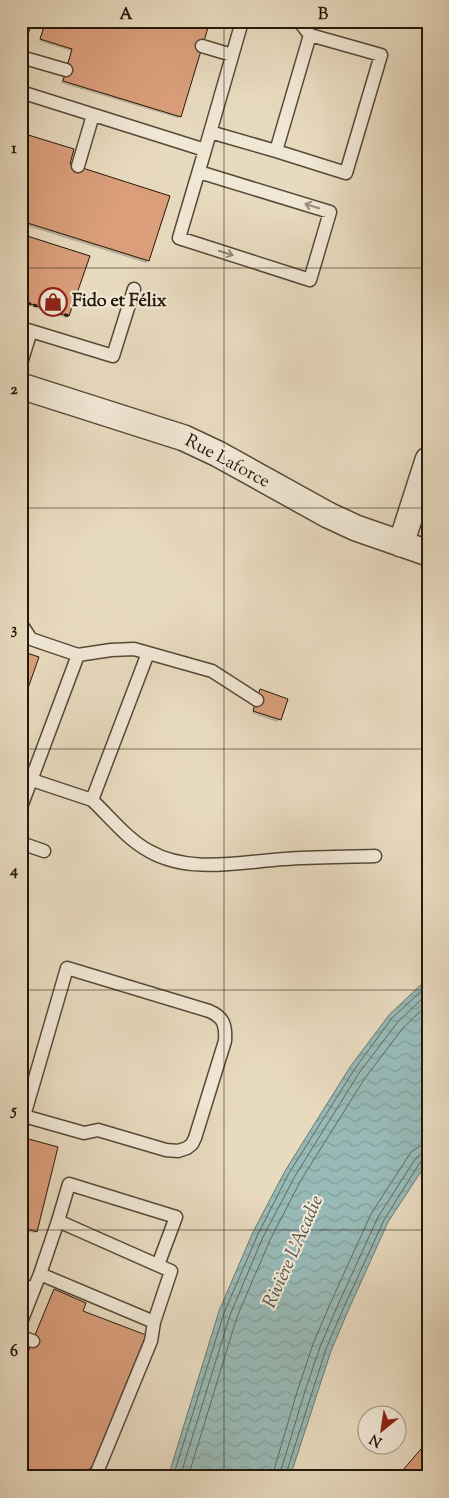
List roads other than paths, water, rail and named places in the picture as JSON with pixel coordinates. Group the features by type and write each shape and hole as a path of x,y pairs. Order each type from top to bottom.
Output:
{"street":[{"name":"Rue Laforce","path":"21,386 184,438 218,454 328,515 356,528 428,553"},
{"path":"401,544 428,460"}],"lane":[{"path":"21,34 25,21"},
{"path":"210,132 346,173 382,55 310,34 298,21"},
{"path":"199,172 330,212 310,280 179,238 241,25"},
{"path":"276,151 310,34"},
{"path":"202,46 232,55"},
{"path":"21,57 66,70"},
{"path":"21,92 205,150"},
{"path":"78,166 93,115"},
{"path":"21,363 26,329 113,356 134,289"},
{"path":"21,624 31,639 78,655 134,649 212,671 257,700"},
{"path":"92,800 148,653"},
{"path":"22,808 78,655"},
{"path":"32,780 92,800 148,851 174,860 198,865 224,865 305,858 376,856"},
{"path":"21,843 44,851"},
{"path":"67,968 209,1010 218,1014 224,1021 225,1041 195,1138 187,1148 178,1151 166,1150 98,1130 84,1133 22,1119 67,968"},
{"path":"21,1322 40,1274 68,1184 176,1217 158,1266"},
{"path":"58,1221 171,1271 154,1322 151,1341 95,1477"},
{"path":"40,1274 154,1322"},
{"path":"21,1285 34,1289"}],"water":[{"name":"Rivière L'Acadie","path":"428,978 428,1161 388,1222 348,1311 331,1351 290,1477 168,1477 219,1311 253,1232 285,1171 350,1067 389,1015"}],"place":[{"name":"Fido et Félix","path":"53,302"}]}
